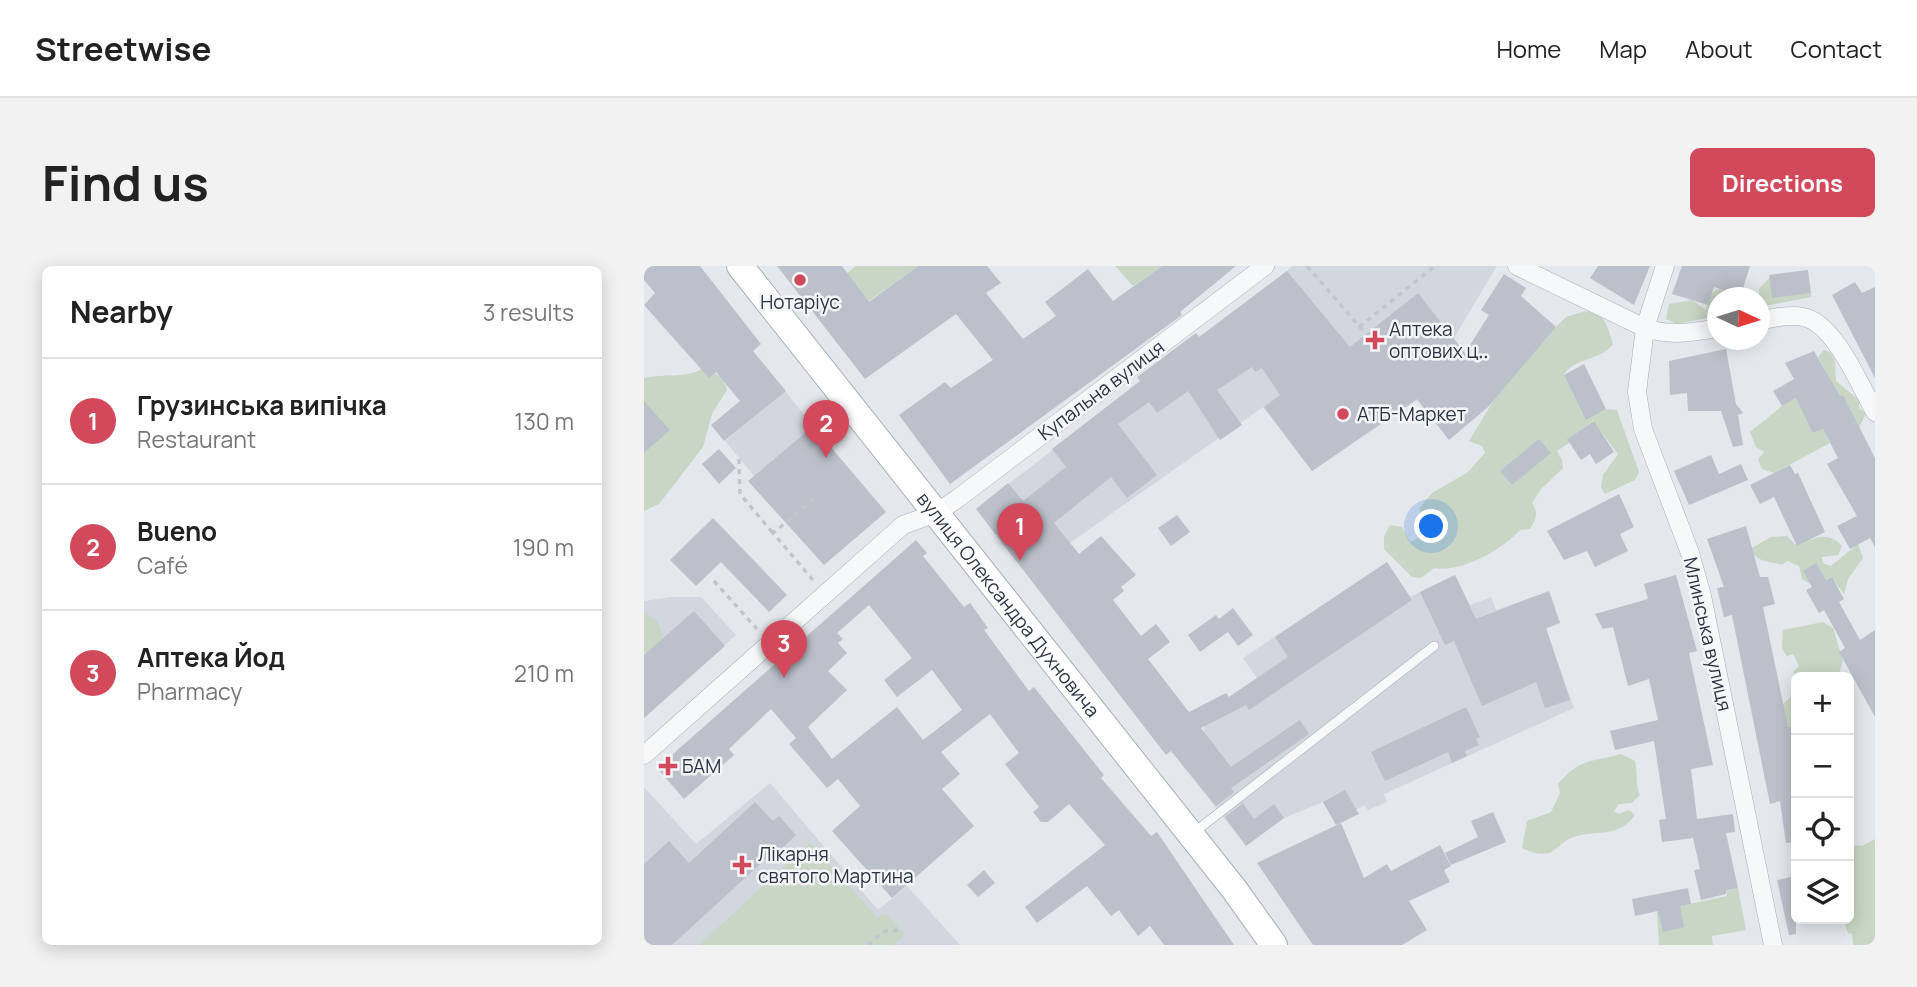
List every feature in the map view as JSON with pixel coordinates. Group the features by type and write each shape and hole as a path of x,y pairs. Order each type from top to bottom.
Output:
{"street":[{"name":"вулиця Олександра Духновича","path":"740,266 1191,835 1274,945"},
{"name":"Купальна вулиця","path":"644,755 903,525 936,513 1265,266"},
{"path":"1517,266 1644,328 1663,333 1685,334 1707,330"},
{"name":"Млинська вулиця","path":"1665,266 1644,328 1637,392 1643,429 1690,553 1702,596 1773,945"},
{"path":"1770,319 1790,315 1806,317 1821,325 1833,338 1875,412"}],"lane":[{"path":"1191,835 1434,646"}],"path":[{"path":"1307,266 1366,334"},
{"path":"1359,327 1435,266"},
{"path":"739,459 740,494 816,584"},
{"path":"773,533 819,495"},
{"path":"714,581 761,634"},
{"path":"868,945 883,932 899,930"}],"shaded area":[{"path":"1293,266 1497,266 1454,338 1463,351 1459,371 1425,410 1417,400 1312,471 1263,407 1027,573 976,509"},
{"path":"785,391 813,426 754,476 725,441"},
{"path":"1387,562 1410,597 1455,575 1470,605 1491,597 1496,610 1535,596 1537,601 1551,596 1560,623 1546,629 1574,708 1384,794 1387,802 1368,810 1365,805 1334,821 1323,802 1284,818 1246,846 1176,757 1205,735 1204,727 1229,697 1257,678 1243,658"},
{"path":"671,597 701,597 736,635 644,718 644,601"},
{"name":"Лікарня святого Мартина","path":"770,783 878,910 907,886 960,945 644,945 644,787 696,844"}],"green space":[{"path":"856,266 918,266 851,314 847,273"},
{"path":"1115,266 1162,266 1133,286"},
{"path":"1770,277 1772,297 1811,293 1811,297 1770,305 1770,287 1761,287"},
{"path":"1692,300 1706,310 1707,307 1707,318 1677,324 1666,319 1669,304"},
{"path":"1585,311 1602,318 1613,344 1602,353 1574,365 1564,375 1586,419 1606,409 1617,410 1639,472 1635,480 1605,494 1601,488 1603,475 1618,454 1593,421 1570,437 1572,441 1557,451 1563,468 1542,488 1532,503 1536,516 1530,529 1520,530 1492,552 1468,563 1445,569 1434,568 1421,578 1412,577 1384,549 1384,536 1390,525 1402,527 1410,542 1418,538 1420,507 1432,493 1468,472 1485,453 1482,446 1469,441 1495,398 1566,317"},
{"path":"1824,350 1831,353 1835,361 1836,381 1859,400 1859,408 1866,414 1859,427 1843,395 1812,410 1813,433 1823,429 1830,443 1774,473 1762,469 1758,459 1764,452 1756,447 1750,432 1782,406 1830,379 1818,357"},
{"path":"702,369 718,375 727,390 712,414 703,447 659,504 644,511 644,378 688,374"},
{"path":"1787,536 1797,546 1820,537 1837,541 1842,546 1838,555 1822,557 1823,563 1831,566 1858,544 1863,558 1848,579 1844,594 1831,577 1814,586 1802,579 1799,566 1787,561 1782,565 1764,561 1756,557 1750,549 1771,537"},
{"path":"644,612 658,621 663,638 644,655"},
{"path":"1823,622 1833,628 1843,661 1840,672 1793,672 1799,666 1793,654 1787,656 1782,649 1783,630"},
{"path":"1791,697 1791,726 1776,729 1783,704"},
{"path":"1621,754 1635,761 1640,795 1632,803 1619,804 1614,811 1619,814 1629,810 1635,815 1629,823 1614,830 1571,838 1549,853 1535,853 1522,848 1527,821 1551,812 1560,793 1558,784 1566,775 1586,762"},
{"path":"1875,839 1875,945 1853,945 1852,934 1848,933 1845,924 1854,924 1854,845 1862,846"},
{"path":"810,843 877,917 886,914 905,934 894,945 699,945"},
{"path":"1738,888 1746,930 1712,936 1713,945 1659,945 1657,911 1727,896 1726,890"}],"building":[{"path":"644,266 700,266 761,344 753,351 786,391 724,441 711,425 740,401 716,372 709,378 644,305 655,293 644,280"},
{"path":"777,266 842,266 869,302 918,266 987,266 1001,283 986,293 1023,339 1056,316 1045,302 1088,269 1113,301 1162,266 1236,266 1180,312 1182,315 950,484 899,415 945,382 951,388 993,360 956,314 865,379"},
{"path":"1598,266 1650,266 1634,305 1590,278"},
{"path":"1682,266 1750,266 1743,287 1707,287 1707,305 1672,294"},
{"path":"1808,270 1811,293 1772,298 1769,275"},
{"path":"1287,271 1350,347 1418,293 1465,353 1489,315 1481,310 1504,274 1526,288 1521,296 1556,327 1488,407 1449,440 1417,399 1312,471 1264,407 1280,395 1262,368 1255,372 1252,367 1217,390 1242,425 1220,440 1188,391 1157,413 1149,402 1118,424 1157,475 1127,498 1111,477 1054,523 1079,554 1101,536 1136,575 1121,587 1124,591 1113,600 1141,636 1156,624 1170,642 1148,659 1189,712 1226,693 1229,697 1288,657 1275,637 1387,562 1412,600 1249,710 1246,705 1201,728 1231,767 1300,720 1309,734 1231,788 1234,792 1216,806 1171,751 1166,755 976,509 1008,483 1023,501 1066,467 1052,449 1140,381 1137,377 1196,333 1199,337"},
{"path":"1855,282 1862,293 1875,287 1875,378 1832,295"},
{"path":"1726,350 1736,404 1743,413 1738,415 1743,445 1733,447 1721,411 1688,411 1687,393 1670,395 1669,361"},
{"path":"1814,351 1840,396 1843,395 1875,458 1875,547 1870,538 1850,549 1837,526 1857,516 1827,464 1838,458 1823,429 1813,433 1796,398 1782,406 1773,391 1794,379 1785,363"},
{"path":"1584,364 1606,409 1586,420 1564,375"},
{"path":"644,401 670,430 644,453"},
{"path":"1594,421 1614,452 1596,464 1590,454 1581,460 1567,439"},
{"path":"813,426 886,512 824,565 748,481"},
{"path":"1539,439 1551,453 1512,485 1500,471"},
{"path":"719,449 736,468 719,484 702,464"},
{"path":"1711,455 1719,474 1741,464 1748,480 1689,505 1674,471"},
{"path":"1790,465 1795,474 1798,473 1825,532 1797,546 1774,497 1760,504 1750,485"},
{"path":"1619,494 1634,527 1620,534 1628,551 1595,567 1587,551 1564,560 1547,531"},
{"path":"1177,515 1190,532 1171,546 1158,528"},
{"path":"713,518 787,595 769,612 721,562 696,586 670,560"},
{"path":"1746,526 1760,577 1768,577 1775,604 1763,607 1788,727 1791,726 1791,842 1786,843 1780,801 1770,804 1732,615 1724,617 1717,588 1724,587 1707,539"},
{"path":"916,540 927,553 923,556 964,607 970,603 988,628 984,630 1029,691 1034,687 1104,775 1101,778 1151,836 1157,832 1234,945 1164,945 1150,926 1138,936 1119,910 1111,916 1087,886 1037,923 1025,907 1105,845 1069,804 1048,822 1041,822 1033,812 1039,807 1005,764 1019,753 990,714 941,752 960,774 942,789 974,826 892,898 832,831 860,806 838,779 827,788 789,744 796,738 771,709 729,749 734,755 684,799 657,768","holes":["869,605 912,658 884,680 897,697 932,670 962,710 923,740 897,707 832,759 808,727 847,690 828,671 847,653 838,643 843,639 837,633"]},
{"path":"1816,563 1826,580 1832,577 1844,599 1839,602 1860,640 1875,630 1875,717 1854,679 1854,672 1850,672 1839,652 1845,648 1824,610 1819,613 1806,590 1812,587 1803,571"},
{"path":"1455,575 1476,619 1549,591 1560,623 1546,628 1570,700 1545,708 1536,682 1482,706 1454,641 1445,645 1420,592"},
{"path":"1676,575 1697,651 1689,653 1713,765 1691,769 1697,819 1733,814 1735,832 1726,833 1738,888 1701,900 1694,870 1700,869 1693,838 1662,842 1659,820 1666,819 1654,741 1615,750 1610,731 1658,720 1649,679 1628,686 1613,627 1603,629 1595,614 1648,599 1644,584"},
{"path":"1233,608 1253,635 1238,646 1228,632 1200,652 1188,635 1216,615 1219,619"},
{"path":"694,611 725,646 644,718 644,655"},
{"path":"1466,707 1480,737 1476,739 1479,745 1465,751 1467,756 1452,763 1448,752 1385,781 1371,752"},
{"path":"1345,790 1359,814 1336,825 1323,802"},
{"path":"755,802 773,821 779,816 796,835 772,858 770,855 672,945 644,945 644,864 669,841 689,863"},
{"path":"1243,803 1254,819 1274,804 1284,818 1246,846 1225,817"},
{"path":"1493,812 1506,842 1451,865 1445,853 1478,837 1471,821"},
{"path":"1341,823 1364,878 1387,864 1391,871 1440,845 1451,866 1444,870 1450,882 1409,901 1427,930 1402,945 1313,945 1257,863"},
{"path":"984,870 995,883 978,897 967,885"},
{"path":"1791,877 1791,924 1796,924 1796,934 1789,935 1777,880"},
{"path":"1688,888 1691,904 1680,906 1684,927 1663,932 1658,911 1635,916 1632,899"}],"place":[{"name":"Нотаріус","path":"800,280"},
{"name":"Аптека оптових ц‥","path":"1375,340"},
{"name":"АТБ-Маркет","path":"1343,414"},
{"name":"Bueno","path":"826,458"},
{"name":"Грузинська випічка","path":"1020,561"},
{"name":"Аптека Йод","path":"784,678"},
{"name":"БАМ","path":"668,766"},
{"name":"Лікарня святого Мартина","path":"742,865"}]}
